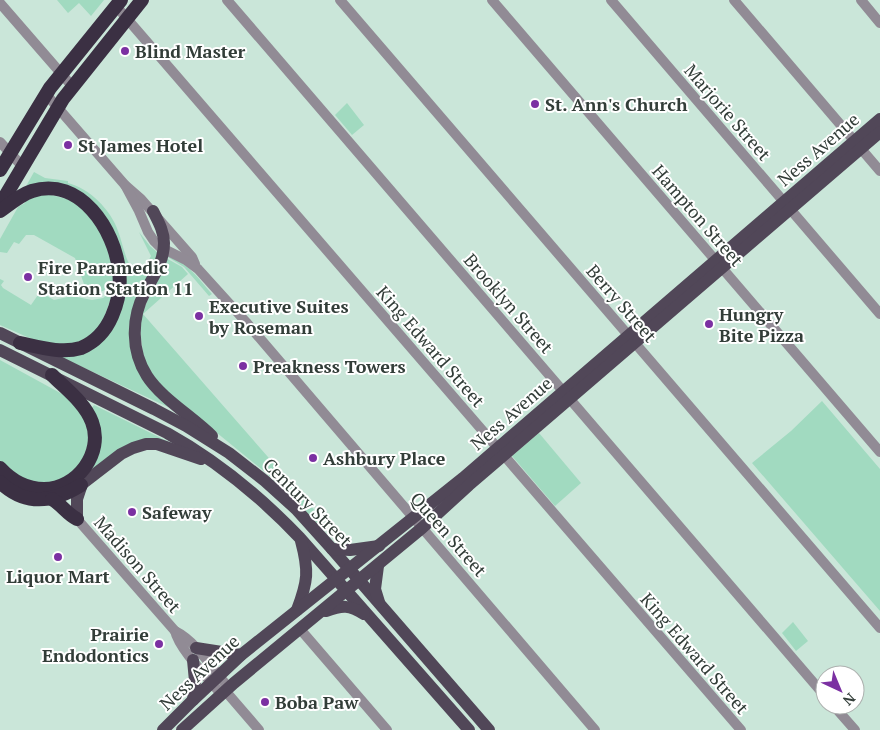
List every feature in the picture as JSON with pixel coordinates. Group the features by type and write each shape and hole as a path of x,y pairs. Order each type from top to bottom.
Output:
{"highway":[{"path":"0,206 57,107 142,0"},
{"path":"0,170 45,93 119,3"},
{"path":"0,211 20,197 33,191 47,188 69,193 83,202 99,219 110,236 118,264 119,288 114,312 106,327 94,340 79,348 64,350 20,343"},
{"path":"0,468 12,479 25,486 37,489 50,489 71,480 88,464 93,452 95,438 92,421 80,403 52,375"},
{"path":"0,482 9,490 34,499 52,499 66,494 82,484"},
{"path":"52,499 77,519"}],"main road":[{"name":"Ness Avenue","path":"182,730 422,528 501,451 858,145 880,119"},
{"name":"Ness Avenue","path":"858,145 880,132"},
{"path":"153,211 162,233 164,248 160,265 142,299 136,316 135,340 139,359 155,386 200,424 229,453"},
{"name":"Century Street","path":"0,334 154,409 229,453 281,495 350,569 488,730"},
{"name":"Century Street","path":"0,350 168,433 222,467 250,489 300,538 348,590 470,730"},
{"path":"77,519 78,499 82,484 121,454 133,448 146,444 167,446 222,467"},
{"name":"Ness Avenue","path":"163,730 241,655 413,517 501,451"},
{"path":"297,610 307,578 306,558 300,538"},
{"path":"332,549 350,550 378,546"},
{"path":"378,566 375,589 380,604"},
{"path":"319,613 342,606 353,607 371,617"},
{"path":"193,700 195,654 241,655"}],"street":[{"name":"Brooklyn Street","path":"227,0 815,684"},
{"name":"Berry Street","path":"340,0 880,628"},
{"name":"Hampton Street","path":"492,0 880,452"},
{"name":"Marjorie Street","path":"611,0 880,314"},
{"path":"734,0 880,171"},
{"path":"861,0 880,22"},
{"path":"0,3 72,86"},
{"name":"King Edward Street","path":"119,3 127,18 741,730"},
{"name":"Queen Street","path":"45,93 125,185 153,211 192,257 198,269"},
{"path":"0,142 22,166"},
{"name":"Queen Street","path":"125,185 150,236 156,243 180,256 198,269 252,329 596,730"},
{"name":"Madison Street","path":"77,519 175,631 177,640 195,654 259,730"},
{"path":"300,629 387,730"},
{"path":"842,715 855,730"}],"green space":[{"path":"57,0 104,0 91,16 79,3 68,13"},
{"path":"347,103 364,125 352,135 335,115"},
{"path":"34,172 45,178 68,181 68,183 84,190 98,201 115,223 126,257 133,267 144,269 151,256 139,232 159,254 132,342 170,405 168,407 63,358 64,354 87,349 123,284 92,205 25,188"},
{"path":"43,193 75,201 106,236 114,277 111,284 103,291 91,293 86,290 75,258 34,235 26,235 19,244 14,242 7,253 0,252 0,239 18,207 25,203 24,199"},
{"path":"166,256 186,266 212,294 209,296 184,267"},
{"path":"166,258 182,267 188,274 143,314 316,512 319,523 271,477 162,388 144,362 139,320"},
{"path":"0,279 4,281 1,285 3,288 31,305 40,292 54,300 72,296 92,300 103,298 114,290 99,331 69,347 34,340 0,325"},
{"path":"0,360 73,400 79,407 91,435 82,466 54,485 31,484 0,462"},
{"path":"822,401 880,469 880,611 752,463 791,431"},
{"path":"94,405 169,442 153,440 73,486 32,492 90,466 91,409"},
{"path":"539,433 581,483 555,506 512,456"},
{"path":"793,622 808,641 796,651 782,633"}],"place":[{"name":"Blind Master","path":"125,51"},
{"name":"St. Ann's Church","path":"535,104"},
{"name":"St James Hotel","path":"68,145"},
{"name":"Fire Paramedic Station Station 11","path":"28,277"},
{"name":"Executive Suites by Roseman","path":"199,316"},
{"name":"Hungry Bite Pizza","path":"709,324"},
{"name":"Preakness Towers","path":"243,366"},
{"name":"Ashbury Place","path":"313,458"},
{"name":"Safeway","path":"132,512"},
{"name":"Liquor Mart","path":"58,557"},
{"name":"Prairie Endodontics","path":"159,644"},
{"name":"Boba Paw","path":"265,702"}]}
